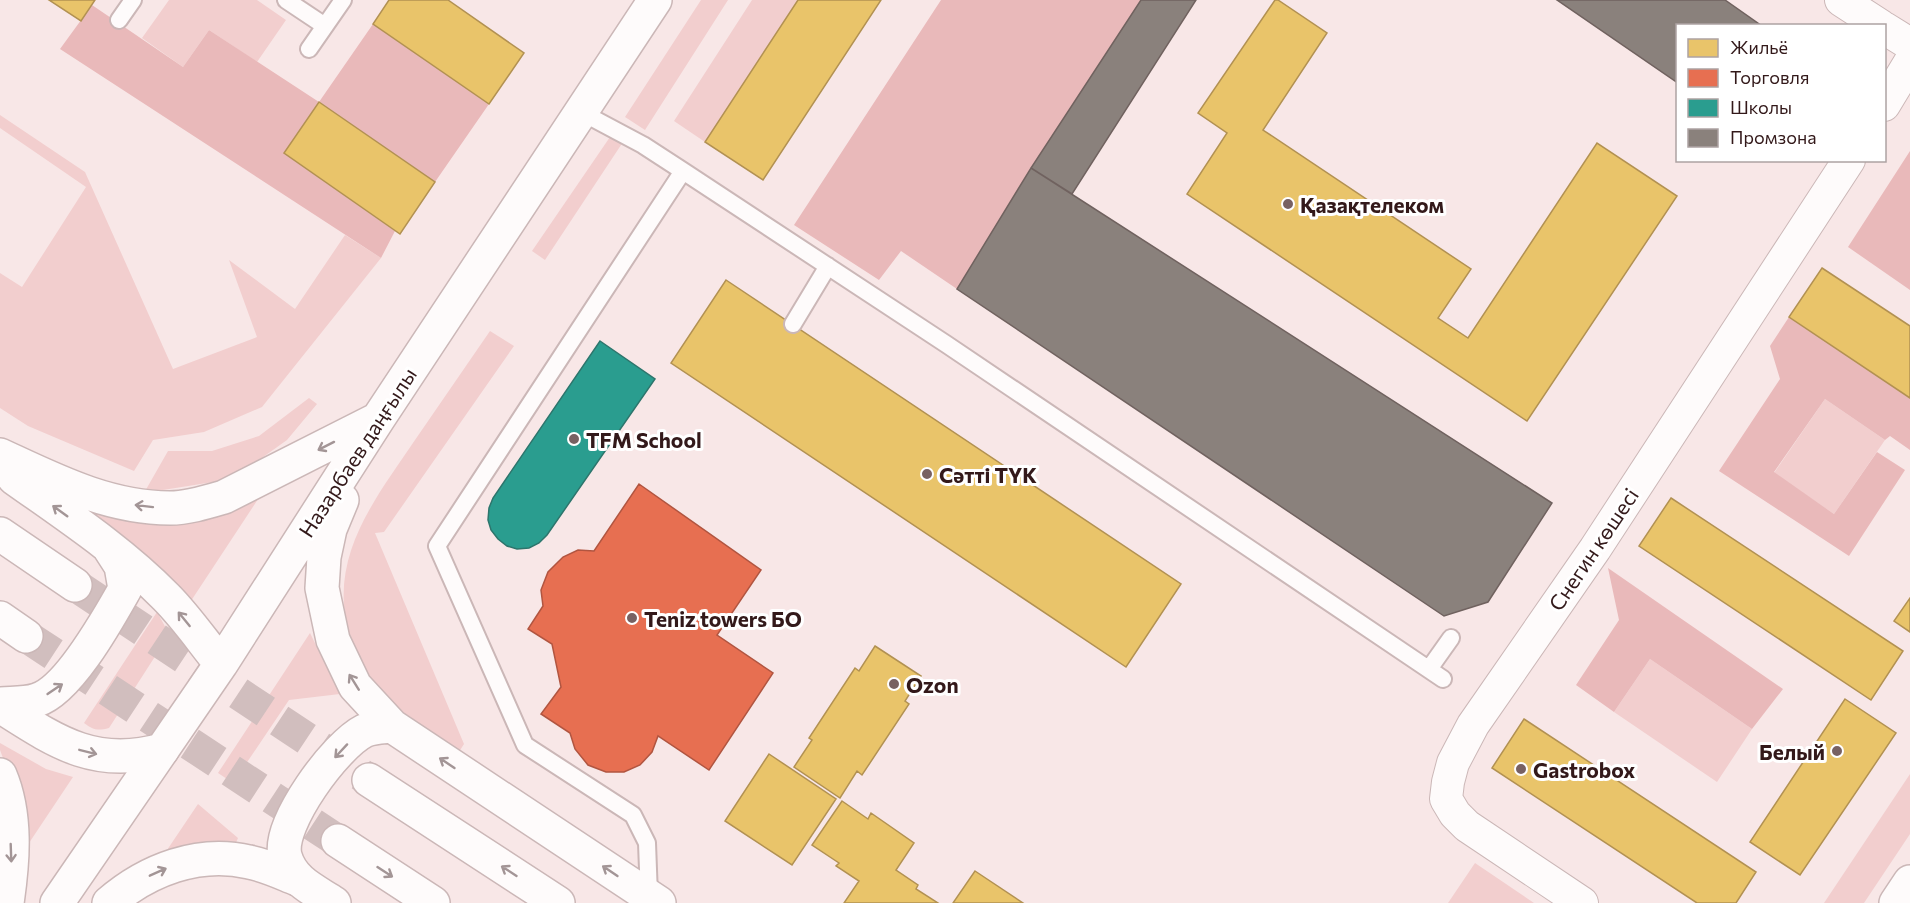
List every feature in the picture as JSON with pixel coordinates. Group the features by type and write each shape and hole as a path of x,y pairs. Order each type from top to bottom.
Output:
{"main road":[{"name":"Назарбаев даңғылы","path":"57,903 221,664 378,419 655,0"},
{"path":"0,455 69,488 110,501 171,508 224,497 378,419"},
{"path":"378,419 330,529 324,557 322,588 325,612 333,640 355,686 392,726 654,900"},
{"path":"0,468 108,545 166,597 221,664"},
{"path":"0,534 75,585"},
{"path":"0,705 38,700 64,682 106,621 125,589 120,566 108,545"},
{"path":"0,705 42,733 75,749 94,754 128,757 162,750"},
{"path":"297,879 285,854 284,839 290,823 306,796 316,780 354,738 366,730 392,726"},
{"path":"0,775 6,789 10,820 12,863 7,903"},
{"path":"369,780 558,903"},
{"path":"338,841 433,903"},
{"path":"109,903 122,891 156,871 183,862 217,858 249,861 297,879 334,903"},
{"path":"1896,903 1910,882"}],"street":[{"path":"1841,0 1878,24"},
{"path":"1886,29 1910,44"},
{"path":"1886,102 1910,62"},
{"name":"Снегин көшесі","path":"1582,903 1467,826 1455,814 1446,799 1453,763 1473,725 1594,549 1848,162"}],"lane":[{"path":"119,20 133,0"},
{"path":"286,0 325,26"},
{"path":"309,49 343,0"},
{"path":"581,112 643,145 828,266 1443,679"},
{"path":"654,900 647,843 633,814 525,745 437,546 683,171"},
{"path":"793,324 828,266"},
{"path":"1429,669 1451,638"}],"shaded area":[{"path":"169,0 257,0 286,20 257,62 209,30 183,67 142,38"},
{"path":"701,0 728,0 645,130 625,117"},
{"path":"752,0 798,0 705,142 674,121"},
{"path":"941,0 1141,0 1031,168 957,289 901,251 879,280 794,225"},
{"path":"92,5 183,67 209,30 319,102 284,153 395,231 381,258 60,49"},
{"path":"373,24 489,104 435,182 319,102"},
{"path":"0,115 85,172 173,369 257,337 229,260 295,309 345,235 381,258 262,407 204,432 153,440 134,471 28,426 0,408 0,273 22,287 86,187 0,128"},
{"path":"610,137 623,142 545,260 532,251"},
{"path":"1910,151 1910,290 1848,247"},
{"path":"1789,317 1910,398 1910,450 1890,436 1885,440 1825,399 1774,472 1834,514 1877,452 1905,470 1849,556 1719,471 1780,379 1770,346"},
{"path":"490,331 514,346 384,532 375,533 464,744 457,755 402,713 369,679 351,639 345,611 344,584 349,558 369,510"},
{"path":"309,398 317,404 287,440 232,479 144,493 168,451 212,451 259,436"},
{"path":"1825,399 1885,440 1834,514 1774,473"},
{"path":"268,484 187,607 48,486 149,518"},
{"path":"1608,568 1783,689 1752,729 1650,659 1614,712 1576,685 1619,620"},
{"path":"157,612 167,630 165,641 109,728 99,730 90,727 84,723"},
{"path":"310,633 340,694 289,700 233,783 218,773"},
{"path":"1650,659 1752,729 1717,782 1614,712"},
{"path":"0,743 46,769 73,777 21,855 13,785 0,750"},
{"path":"1910,774 1910,834 1864,903 1824,903"},
{"path":"198,804 238,838 235,845 165,853"},
{"path":"1475,863 1534,903 1448,903"}],"building: Жильё":[{"path":"49,0 95,0 81,21"},
{"path":"389,0 448,0 524,53 489,104 373,24"},
{"path":"798,0 881,0 763,180 705,142"},
{"name":"Қазақтелеком","path":"1275,0 1327,33 1263,130 1471,269 1438,318 1468,338 1597,143 1677,196 1527,421 1187,194 1227,133 1198,113"},
{"path":"319,102 435,182 400,234 284,153"},
{"path":"1822,268 1910,326 1910,398 1789,317"},
{"name":"Сәтті ТҮК","path":"726,280 1181,584 1126,667 671,363"},
{"path":"1671,498 1903,651 1871,700 1639,546"},
{"path":"1910,598 1910,632 1894,621"},
{"path":"875,646 921,676 905,701 909,704 862,775 857,771 840,798 794,767 812,740 809,738 855,668 859,671"},
{"path":"1845,699 1896,733 1800,875 1750,842"},
{"path":"1524,719 1756,872 1736,903 1697,903 1492,768"},
{"path":"769,754 836,799 792,865 725,821"},
{"path":"842,801 868,819 871,813 914,843 896,870 918,885 916,889 938,903 844,903 859,881 836,866 839,863 812,845"},
{"path":"975,871 1023,903 953,903"}],"building: Торговля":[{"name":"Teniz towers БО","path":"639,484 761,570 717,635 773,673 709,770 658,736 652,752 640,765 624,772 606,772 588,765 575,749 570,733 541,714 561,687 552,644 528,629 543,606 541,590 548,572 563,557 578,550 594,551"}],"building: Школы":[{"name":"TFM School","path":"600,341 655,379 547,535 539,543 529,548 517,549 507,546 491,530 488,520 493,498"}],"building: Промзона":[{"path":"1141,0 1196,0 1072,194 1031,168"},
{"path":"1557,0 1725,0 1759,24 1676,24 1676,82"},
{"path":"1031,168 1552,503 1488,602 1444,616 957,289"}],"tunnel":[{"path":"75,585 369,780"},
{"path":"26,636 338,841"}],"place":[{"name":"Қазақтелеком","path":"1288,204"},
{"name":"TFM School","path":"574,439"},
{"name":"Сәтті ТҮК","path":"927,474"},
{"name":"Teniz towers БО","path":"632,618"},
{"name":"Ozon","path":"894,684"},
{"name":"Белый","path":"1837,751"},
{"name":"Gastrobox","path":"1521,769"}]}
